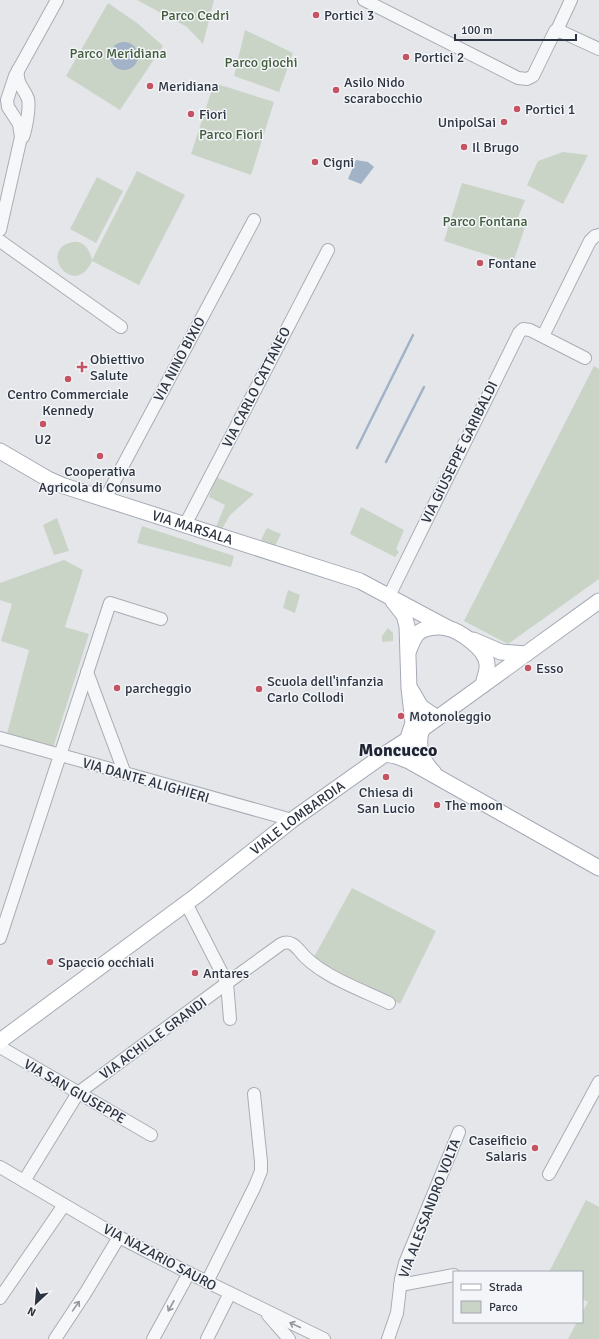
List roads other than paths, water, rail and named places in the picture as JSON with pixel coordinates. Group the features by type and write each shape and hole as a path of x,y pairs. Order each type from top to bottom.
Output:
{"main road":[{"name":"VIA MARSALA","path":"0,451 48,479 105,499 360,581 466,637 501,652 526,654"},
{"name":"VIA MARSALA","path":"389,596 404,615 406,621 412,723 406,750 409,761"},
{"name":"VIALE LOMBARDIA","path":"0,1041 186,903 292,820 407,740 599,600"},
{"name":"VIA MARSALA","path":"408,653 412,642 418,634 432,628 448,628"},
{"name":"VIA MARSALA","path":"466,637 484,655 487,664 483,685"},
{"path":"409,688 421,707 437,718"},
{"path":"420,751 419,740 422,729"},
{"path":"407,740 415,745 430,768 440,779"},
{"path":"385,754 409,761 599,868"}],"street":[{"path":"20,144 21,130 7,104 9,96 15,76 57,0"},
{"path":"364,0 511,75 523,79 533,76 571,0"},
{"path":"557,30 599,49"},
{"path":"0,230 20,144 26,126 27,100 18,79 19,69"},
{"path":"9,96 16,92 22,93 27,100 25,110 22,112 11,110"},
{"name":"VIA NINO BIXIO","path":"105,499 254,220"},
{"path":"543,336 590,241 595,236 599,235"},
{"path":"0,241 121,327"},
{"name":"VIA CARLO CATTANEO","path":"185,525 328,250"},
{"name":"VIA GIUSEPPE GARIBALDI","path":"389,596 517,335 526,329 530,330 585,358"},
{"path":"0,938 110,603 161,618"},
{"path":"87,672 126,774"},
{"name":"VIA DANTE ALIGHIERI","path":"0,738 292,820"},
{"path":"186,903 227,983 230,1019"},
{"name":"VIA ACHILLE GRANDI","path":"78,1093 227,983 281,944 287,942 293,944 310,963 322,971 389,1003"},
{"name":"VIA SAN GIUSEPPE","path":"0,1047 151,1134"},
{"path":"548,1174 599,1082"},
{"path":"24,1182 78,1093"},
{"path":"207,1282 261,1171 254,1094"},
{"name":"VIA ALESSANDRO VOLTA","path":"388,1339 397,1313 400,1284 407,1258 458,1132"},
{"name":"VIA NAZARIO SAURO","path":"0,1167 119,1237 230,1294 324,1339"},
{"path":"0,1298 64,1205"},
{"path":"55,1339 86,1292 119,1237"},
{"path":"153,1339 189,1273"},
{"name":"VIA ALESSANDRO VOLTA","path":"400,1284 453,1275"},
{"path":"207,1339 230,1294"},
{"path":"265,1311 289,1339"}],"water":[{"path":"124,42 134,46 138,56 134,66 124,70 114,66 110,56 114,46"},
{"path":"356,160 368,162 374,167 361,184 348,179"}],"waterway":[{"path":"357,448 413,335"},
{"path":"386,462 424,387"}],"place":[{"name":"Portici 3","path":"316,15"},
{"name":"Portici 2","path":"406,57"},
{"name":"Meridiana","path":"150,86"},
{"name":"Asilo Nido scarabocchio","path":"336,90"},
{"name":"Portici 1","path":"517,109"},
{"name":"Fiori","path":"191,114"},
{"name":"UnipolSai","path":"504,122"},
{"name":"Il Brugo","path":"464,147"},
{"name":"Cigni","path":"315,162"},
{"name":"Fontane","path":"480,263"},
{"name":"Obiettivo Salute","path":"82,367"},
{"name":"Centro Commerciale Kennedy","path":"68,379"},
{"name":"U2","path":"43,424"},
{"name":"Cooperativa Agricola di Consumo","path":"100,456"},
{"name":"Esso","path":"528,668"},
{"name":"parcheggio","path":"117,688"},
{"name":"Scuola dell'infanzia Carlo Collodi","path":"259,689"},
{"name":"Motonoleggio","path":"401,716"},
{"name":"Chiesa di San Lucio","path":"386,777"},
{"name":"The moon","path":"437,805"},
{"name":"Spaccio occhiali","path":"50,962"},
{"name":"Antares","path":"195,973"},
{"name":"Caseificio Salaris","path":"535,1148"}],"district":[{"name":"Moncucco","path":"398,750"}],"park label":[{"name":"Parco Cedri","path":"195,15"},
{"name":"Parco Meridiana","path":"118,53"},
{"name":"Parco giochi","path":"261,62"},
{"name":"Parco Fiori","path":"231,134"},
{"name":"Parco Fontana","path":"485,221"}]}
